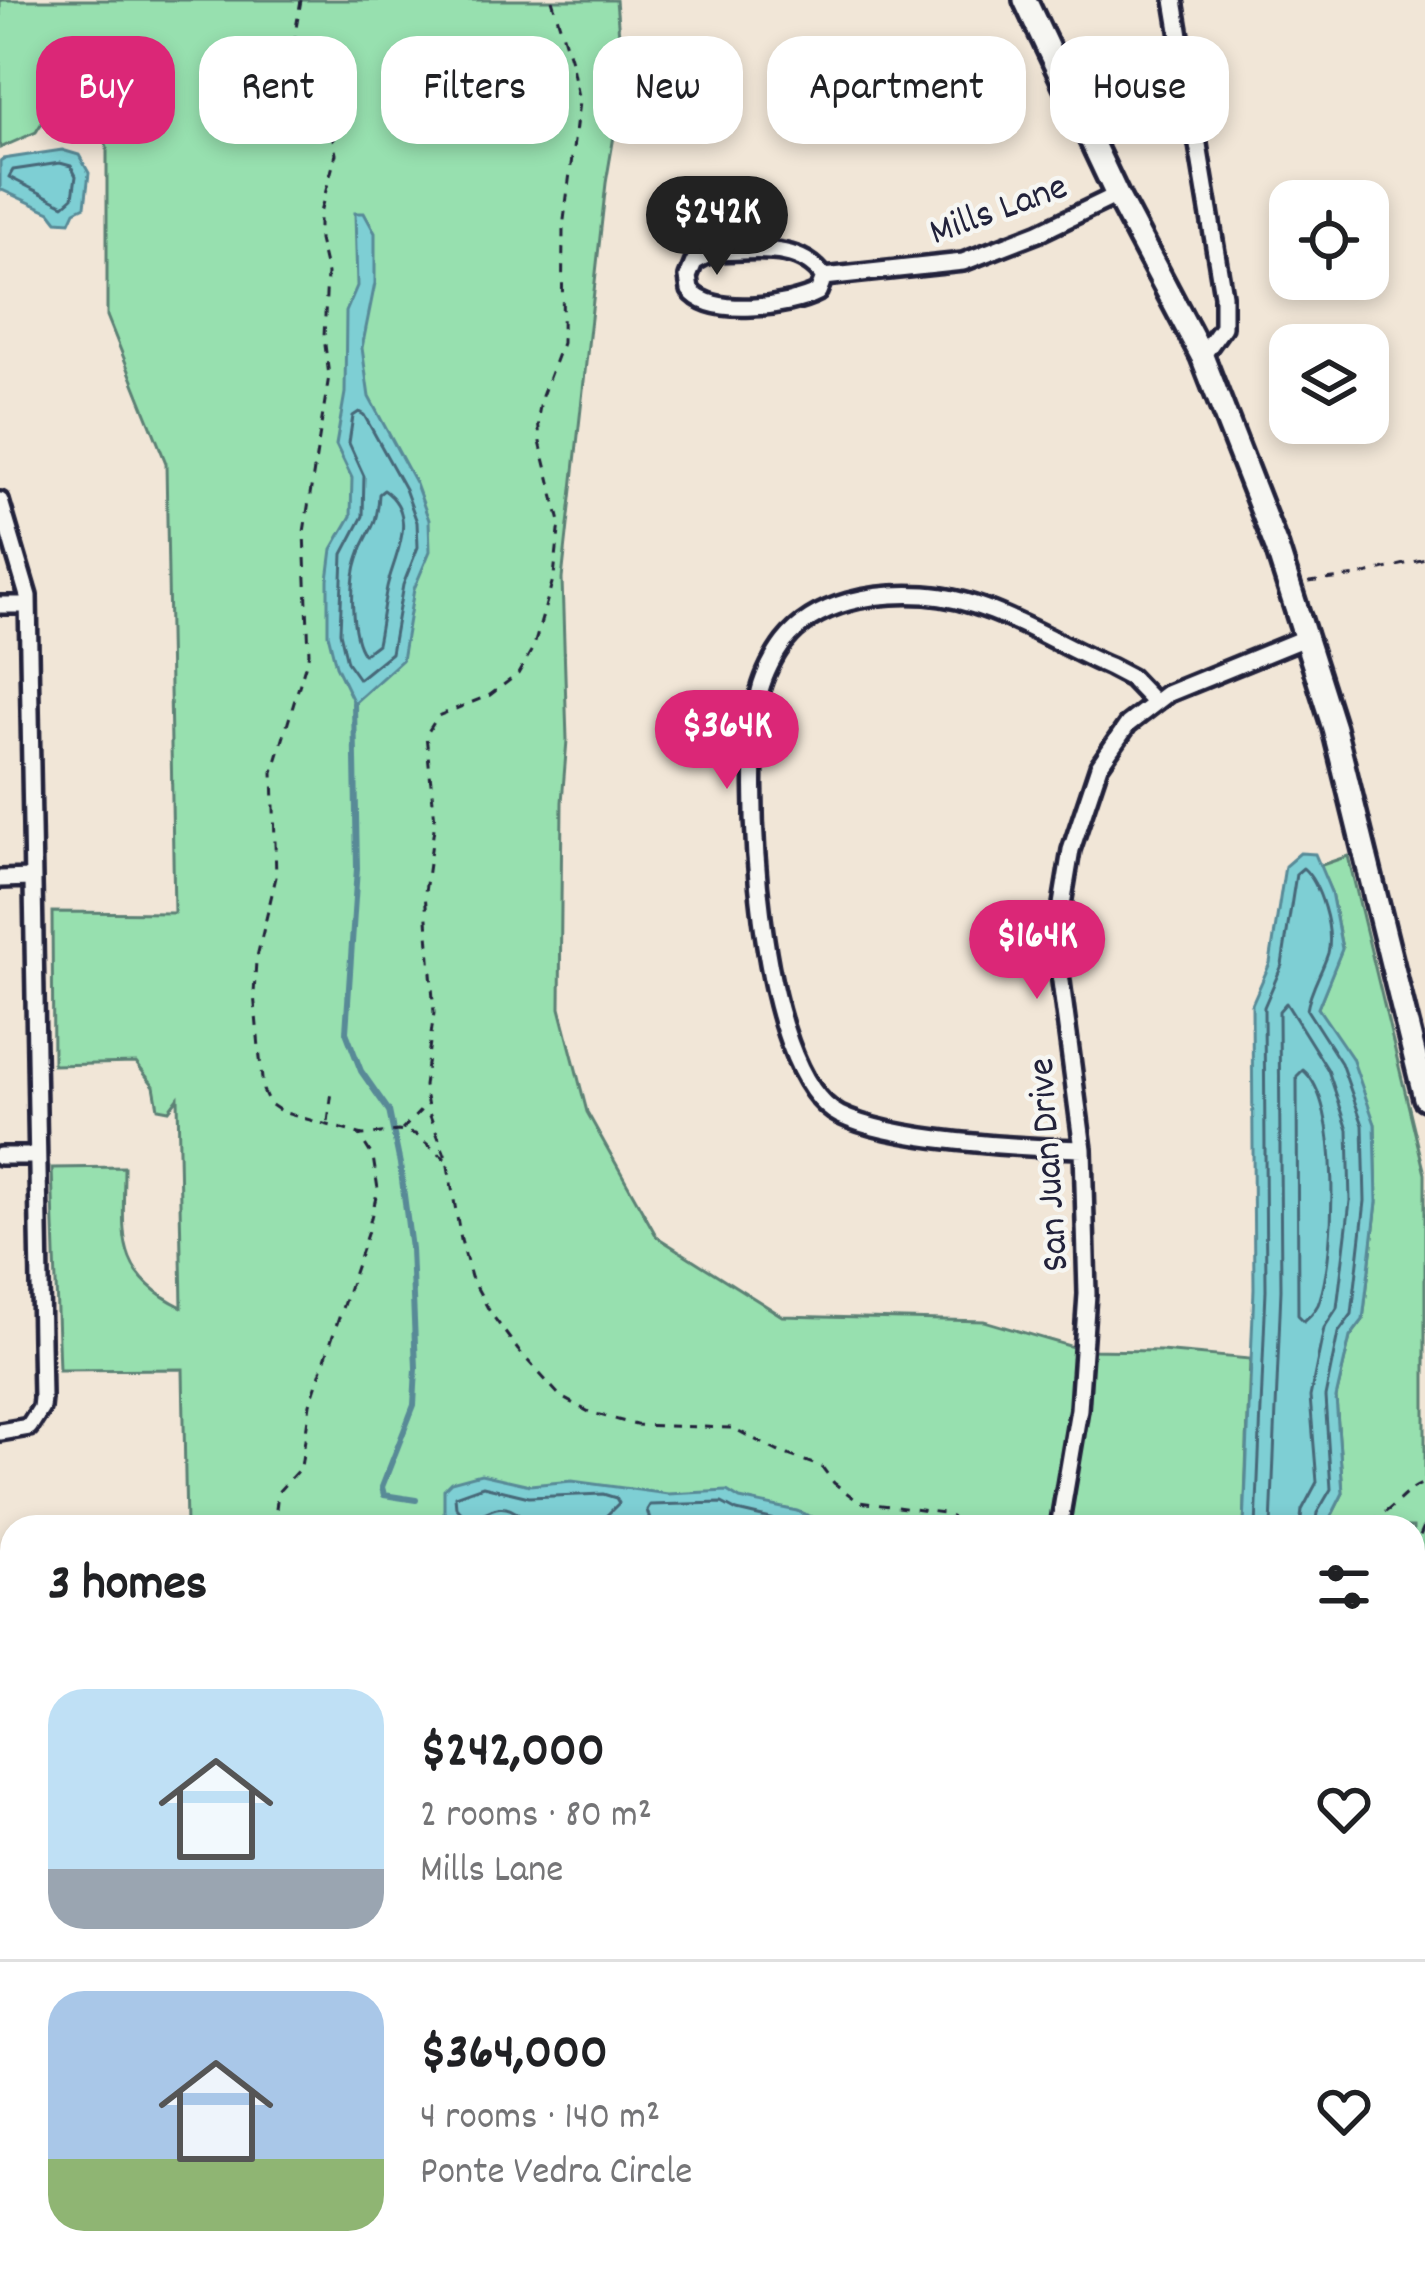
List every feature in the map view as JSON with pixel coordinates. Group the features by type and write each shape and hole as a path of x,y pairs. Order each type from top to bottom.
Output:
{"street":[{"path":"1025,0 1117,196 1202,356 1289,584 1334,728 1425,1098"},
{"path":"1174,0 1223,295 1222,327 1202,356"},
{"name":"Mills Lane","path":"824,277 963,262 1117,196"},
{"path":"792,251 824,277 818,292 790,304 729,305 709,305 697,299 689,290 688,277 694,262 712,252 792,251"},
{"path":"0,501 26,578 28,605 42,1398 29,1427 0,1432"},
{"path":"1083,1149 888,1129 839,1114 806,1084 778,1005 765,943 752,827 754,733 761,686 785,640 818,613 874,596 928,595 979,606 1110,668 1130,678 1154,702"},
{"path":"0,605 28,605"},
{"name":"San Juan Drive","path":"1061,1515 1079,1409 1085,1325 1083,1149 1059,966 1062,894 1071,850 1099,766 1128,724 1154,702 1306,637"},
{"path":"0,879 32,878"},
{"path":"0,1156 37,1156"}],"path":[{"path":"301,0 295,34 296,76 330,124 336,154 320,217 327,288 328,392 304,532 309,653 273,772 276,877 259,944 254,994 263,1090 269,1103 282,1112 358,1133 415,1134 447,1160"},
{"path":"552,0 579,102 562,228 562,344 538,418 558,508 559,542 544,615 518,674 490,695 438,716 426,735 435,821 425,892 434,1012 424,1086 447,1160 471,1277 518,1350 561,1397 589,1412 636,1425 733,1428 822,1467 859,1502 947,1515"},
{"path":"1289,584 1357,576 1425,559"},
{"path":"328,1124 332,1091"},
{"path":"399,1131 427,1105"},
{"path":"275,1515 278,1492 301,1467 310,1404 367,1234 379,1180 369,1147 358,1133"},
{"path":"369,1147 380,1133"},
{"path":"1383,1515 1413,1487 1425,1483"}],"green space":[{"path":"0,0 616,0 619,36 593,36 593,144 613,144 562,579 567,740 560,1008 587,1112 657,1237 782,1316 984,1321 1083,1350 1250,1359 1244,1515 186,1515 183,1369 59,1370 52,1168 124,1167 124,1232 133,1266 144,1281 182,1307 178,1098 169,1110 158,1108 154,1086 136,1063 53,1065 52,912 174,913 166,463 107,316 106,144 175,144 175,36 36,36 36,132 0,148"},
{"path":"1348,856 1425,1174 1425,1515 1332,1515 1343,1493 1336,1398 1350,1337 1363,1320 1377,1202 1375,1124 1318,1008 1342,948 1331,892 1319,866"}],"water":[{"path":"62,150 79,155 89,173 85,206 75,211 70,222 57,221 50,212 0,189 3,159"},
{"path":"355,213 364,213 375,233 375,283 362,348 369,397 416,484 429,520 430,551 414,589 402,660 354,703 336,666 328,634 328,580 332,549 351,516 352,478 336,445 345,393 346,312 357,286"},
{"path":"1300,853 1315,854 1331,892 1342,949 1318,1008 1352,1058 1375,1124 1377,1202 1363,1320 1350,1337 1336,1398 1343,1493 1332,1515 1245,1515 1254,1289 1252,1004 1270,963 1285,866"},
{"path":"481,1474 530,1485 572,1481 668,1494 727,1491 740,1499 807,1515 447,1515 444,1489 451,1482"}],"waterway":[{"path":"354,703 357,868 346,1032 361,1071 389,1111 400,1164 411,1249 414,1405 382,1487 384,1495 416,1500"}]}
